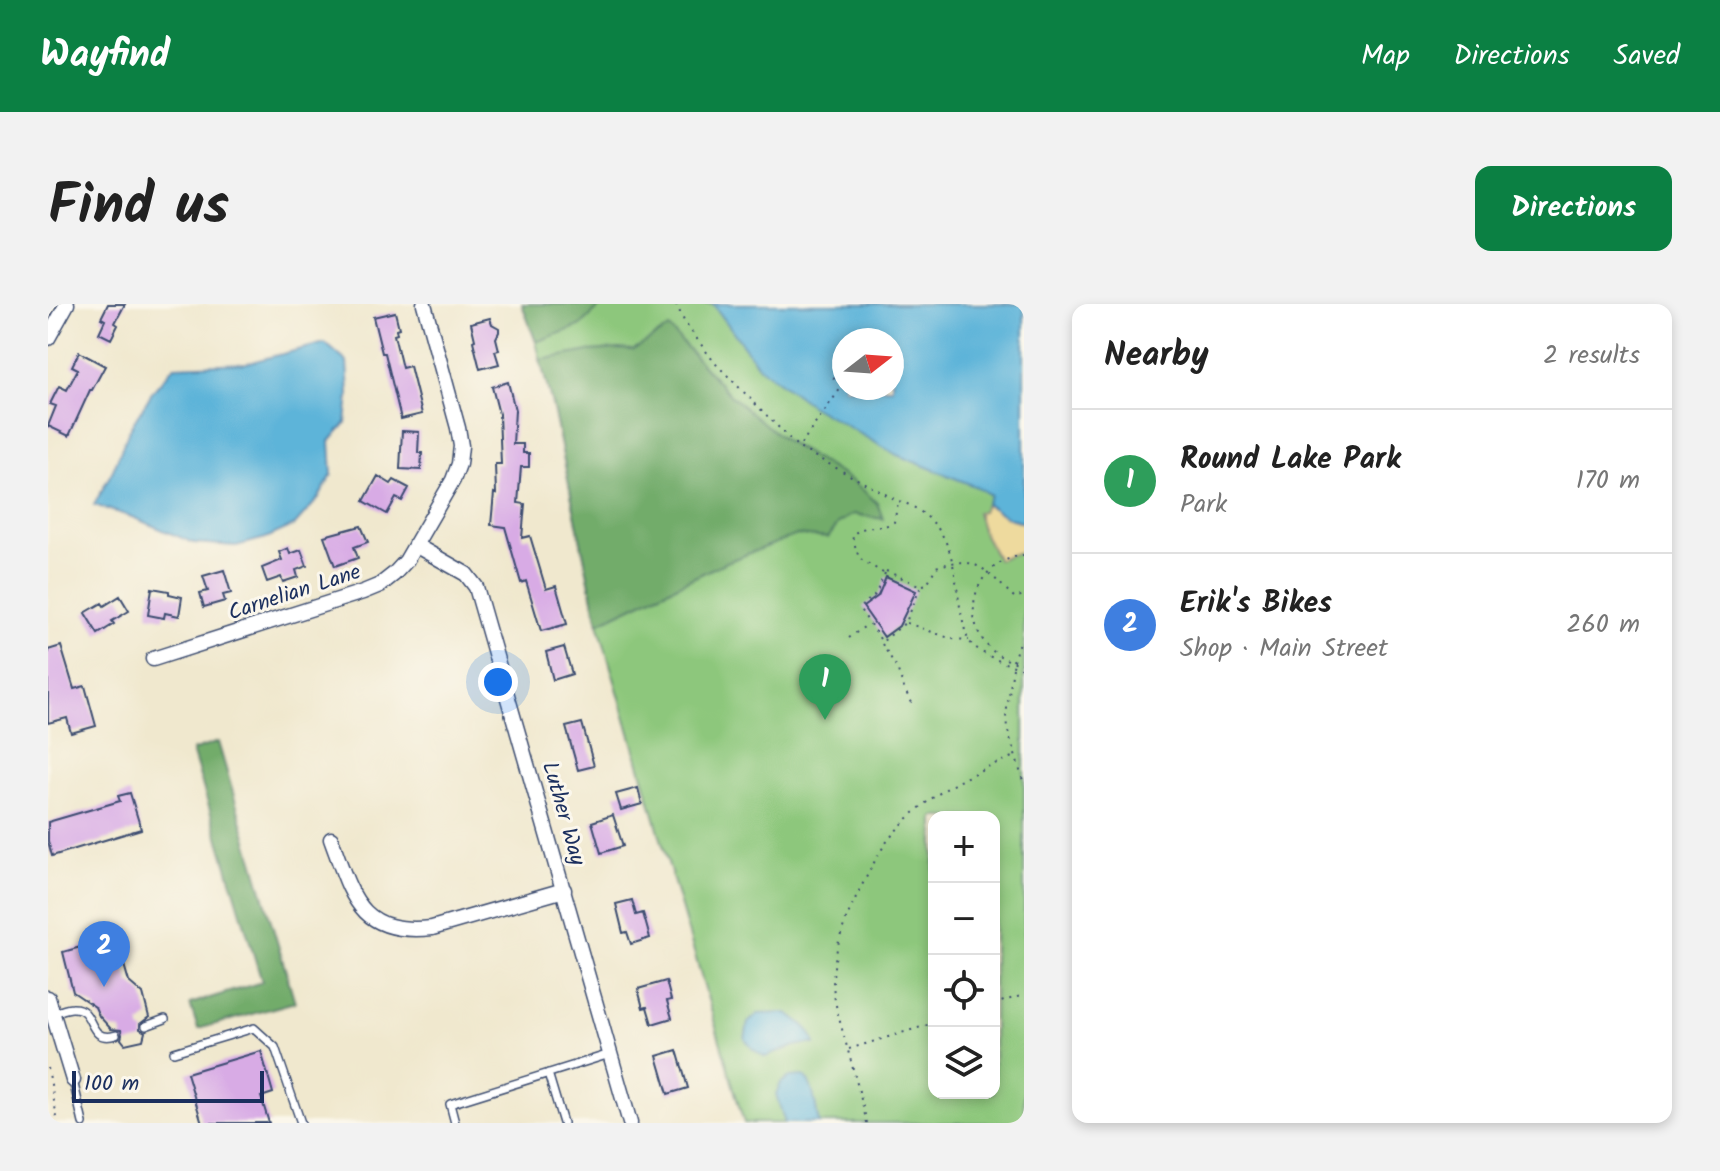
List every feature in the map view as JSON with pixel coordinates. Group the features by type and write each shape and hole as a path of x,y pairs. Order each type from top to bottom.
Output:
{"street":[{"path":"48,338 67,304"},
{"name":"Carnelian Lane","path":"153,659 372,589 394,574 406,561 453,480 461,446 424,304"},
{"name":"Luther Way","path":"415,545 466,574 476,587 630,1123"},
{"path":"331,839 351,894 362,909 394,929 432,928 564,890"},
{"path":"48,998 73,1080"}],"lane":[{"path":"53,1013 74,1007 84,1012 98,1034 107,1038 116,1035"},
{"path":"146,1026 165,1019"},
{"path":"174,1052 254,1028 275,1047 301,1123"},
{"path":"455,1123 450,1104 610,1054"},
{"path":"548,1073 563,1123"},
{"path":"73,1080 83,1123"}],"path":[{"path":"676,304 685,323 715,363 799,448 917,509 940,529 953,561 959,605 969,640 982,652 1024,666"},
{"path":"801,444 834,400"},
{"path":"884,574 859,558 852,536 858,529 886,527 894,522 898,501"},
{"path":"1013,664 988,646 976,625 974,609 976,593 988,572 1001,562 1024,555"},
{"path":"914,706 897,668 859,608 875,595 886,571 921,586 927,584 936,567 953,561 966,562 988,572 1015,598 1024,595"},
{"path":"882,642 906,622 921,586"},
{"path":"906,622 952,639 969,640"},
{"path":"849,638 869,623"},
{"path":"1019,642 1006,715 1024,784"},
{"path":"867,1123 833,982 836,947 856,897 888,840 918,808 979,770 1015,756"},
{"path":"1000,1002 1024,995"},
{"path":"848,1049 928,1025"},
{"path":"48,1068 58,1123"}],"green space":[{"path":"522,304 1024,304 1024,1123 744,1123 598,623 536,342"},
{"path":"522,304 603,304 580,326 536,342"},
{"path":"669,328 731,396 784,440 854,482 877,503 883,519 853,514 839,523 828,538 797,535 724,563 598,623 540,360 589,351 633,350"},
{"path":"218,742 295,1002 198,1029 190,1004 262,982 192,751"}],"sand":[{"path":"986,504 1024,523 1024,552 998,560 983,533 977,512 982,511"}],"water":[{"path":"713,304 1024,304 1024,523 986,504 990,495 977,487 897,455 810,405 759,367"},
{"path":"325,343 347,362 349,394 346,423 330,441 332,475 318,499 295,525 266,538 236,546 194,543 94,505 113,470 129,430 153,391 174,366 247,363"},
{"path":"788,1013 808,1030 815,1044 796,1046 765,1057 745,1039 748,1023 758,1014"},
{"path":"804,1076 813,1091 819,1123 785,1123 776,1094 781,1083 790,1077"}],"building":[{"path":"108,304 125,304 111,339 99,333 105,320 101,318"},
{"path":"395,312 399,328 394,335 402,368 410,366 422,414 401,419 373,317"},
{"path":"490,318 492,324 499,328 496,338 499,350 495,351 499,364 480,369 471,323"},
{"path":"79,352 105,366 69,436 48,426 56,406 50,404 59,386 67,390 78,369 72,366"},
{"path":"508,382 515,410 513,444 523,444 523,453 529,453 529,467 521,467 518,503 525,504 522,538 530,536 546,589 556,586 567,624 541,631 526,581 521,583 505,527 491,525 496,494 495,464 501,464 499,414 492,387"},
{"path":"402,431 419,432 421,470 400,469"},
{"path":"378,476 391,484 394,480 409,488 402,501 396,498 387,514 364,501"},
{"path":"361,526 368,542 354,547 358,558 335,566 324,536"},
{"path":"288,548 290,554 301,550 307,566 296,570 298,577 283,582 281,577 267,582 262,568 282,560 279,552"},
{"path":"224,570 231,593 223,595 225,601 204,607 200,593 208,591 203,576"},
{"path":"886,577 916,591 899,626 884,637 863,607 878,596"},
{"path":"152,588 182,597 179,616 165,613 164,618 148,615"},
{"path":"120,596 129,611 98,634 85,613"},
{"path":"61,646 74,689 85,686 96,726 71,733 67,718 48,723 48,650"},
{"path":"564,647 572,674 553,680 546,652"},
{"path":"582,723 594,766 578,770 566,727"},
{"path":"638,788 642,804 621,810 616,794"},
{"path":"130,793 141,829 52,856 48,822 120,801 118,796"},
{"path":"613,815 623,846 601,853 592,822"},
{"path":"632,900 636,915 643,913 650,938 631,944 627,932 623,933 616,904"},
{"path":"116,937 129,982 143,994 149,1017 140,1024 140,1029 145,1032 143,1040 125,1044 121,1039 121,1030 111,1029 95,1007 73,992 63,952"},
{"path":"666,981 672,1018 652,1024 647,1007 643,1008 638,989"},
{"path":"677,1050 688,1088 668,1094 657,1056"},
{"path":"261,1051 273,1093 261,1097 269,1123 202,1123 187,1073"}],"place":[{"name":"Round Lake Park","path":"825,720"},
{"name":"Erik's Bikes","path":"104,987"}]}
